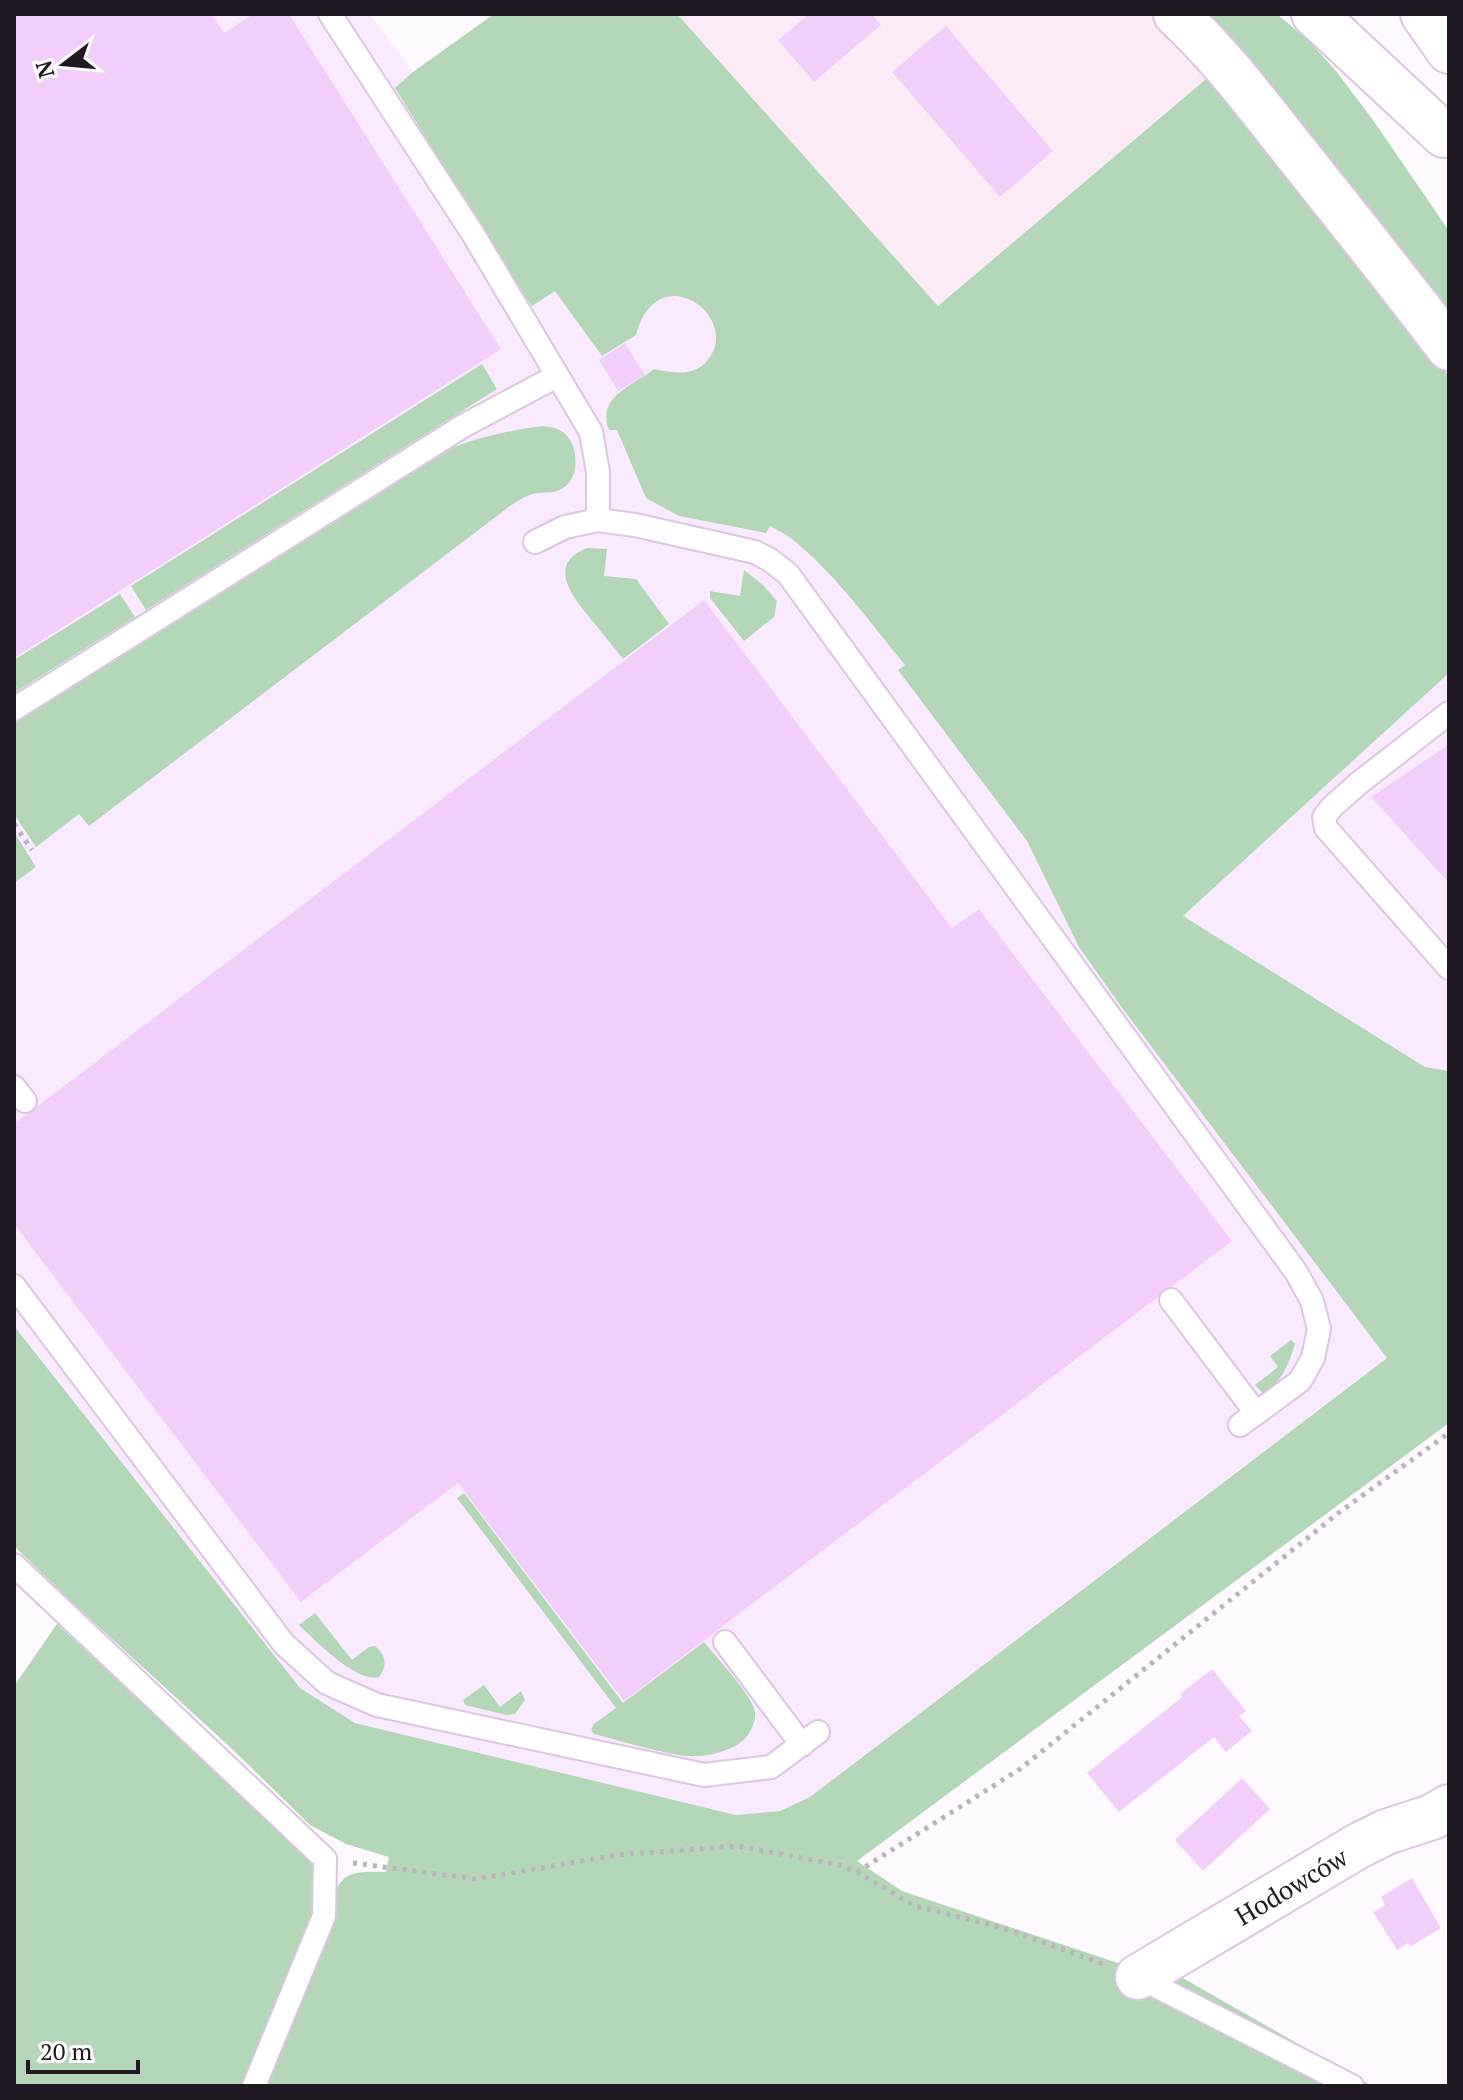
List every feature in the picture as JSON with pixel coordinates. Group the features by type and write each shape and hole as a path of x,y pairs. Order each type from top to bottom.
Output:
{"main road":[{"path":"1176,14 1234,75 1449,348"},
{"path":"1314,14 1447,138"},
{"path":"1359,14 1447,138"},
{"path":"1423,14 1449,51"},
{"path":"1436,14 1449,39"},
{"name":"Hodowców","path":"1138,1977 1358,1846 1386,1832 1432,1817 1449,1807"}],"lane":[{"path":"330,14 473,234 591,432 598,472 598,520"},
{"path":"14,709 463,426 557,376"},
{"path":"535,542 565,527 598,520 635,525 755,552 788,574 1296,1272 1312,1301 1319,1329 1313,1358 1300,1381 1248,1419 1171,1300"},
{"path":"1449,713 1359,783 1324,817 1326,828 1449,968"},
{"path":"14,1286 284,1644 327,1683 377,1705 704,1775 771,1767 810,1738 725,1642"},
{"path":"14,1565 325,1859 324,1916 254,2086"},
{"path":"1138,1977 1352,2086"}],"path":[{"path":"14,824 32,850"},
{"path":"857,1872 1020,1769 1341,1511 1449,1433"},
{"path":"325,1859 475,1879 617,1855 737,1846 839,1865 915,1906 1003,1928 1138,1977"}],"shaded area":[{"path":"14,14 370,14 413,72 494,14 677,14 762,463 1449,1310 810,1797 780,1811 736,1815 355,1723 300,1688 14,1326"},
{"path":"677,14 1154,14 1212,74 938,306"},
{"path":"1449,673 1449,1071 1425,1067 1183,916"}],"green space":[{"path":"494,14 677,14 938,306 1212,74 1390,309 1413,328 1449,376 1449,673 1183,916 1425,1067 1449,1071 1449,1423 857,1861 902,1891 1136,1969 1167,1969 1372,2086 14,2086 14,1686 57,1624 315,1864 324,1914 345,1878 360,1873 386,1872 389,1857 346,1844 310,1825 14,1546 14,1326 300,1688 355,1723 736,1815 780,1811 810,1797 1387,1358 1079,947 1027,841 898,670 905,665 854,601 797,543 770,526 766,533 679,516 646,498 617,430 609,430 606,418 608,409 619,393 654,369 689,372 707,361 715,344 714,327 706,312 693,301 677,296 661,299 647,311 636,335 602,356 555,291 532,306 455,195 459,191 395,88"},
{"path":"1198,14 1277,14 1309,41 1336,71 1449,231 1449,321"},
{"path":"482,364 497,389 146,610 131,586"},
{"path":"543,426 561,431 573,446 576,461 574,475 566,486 553,492 530,495 510,506 89,826 79,814 36,847 14,814 14,724 454,447 498,434"},
{"path":"587,548 607,549 604,576 636,579 669,624 623,659 567,584 567,564 574,555"},
{"path":"744,570 777,601 774,617 744,641 710,598 710,591 740,596"},
{"path":"120,594 135,617 14,693 14,660"},
{"path":"14,832 36,867 14,883"},
{"path":"1291,1340 1295,1344 1284,1373 1275,1385 1263,1393 1255,1385 1278,1367 1270,1356"},
{"path":"464,1493 623,1703 704,1642 753,1705 755,1718 748,1735 726,1750 687,1756 594,1734 591,1730 594,1724 616,1708 457,1498"},
{"path":"315,1613 352,1660 369,1647 379,1649 385,1664 379,1677 359,1674 348,1667 299,1625"},
{"path":"484,1685 500,1707 521,1691 525,1700 515,1714 506,1715 465,1705 463,1700"}],"building":[{"path":"14,14 212,14 224,33 253,14 289,14 501,349 14,658"},
{"path":"809,14 872,14 881,25 814,82 778,40"},
{"path":"946,26 1053,151 1000,197 892,72"},
{"path":"625,343 645,375 618,391 599,360"},
{"path":"704,600 952,928 979,909 1232,1241 624,1701 458,1483 301,1602 14,1224 14,1124"},
{"path":"1449,744 1449,883 1371,797"},
{"path":"1212,1669 1246,1711 1239,1716 1252,1731 1226,1752 1214,1737 1119,1812 1087,1773"},
{"path":"1242,1778 1270,1809 1203,1871 1175,1840"},
{"path":"1412,1878 1441,1928 1410,1947 1408,1943 1397,1950 1373,1912 1385,1905 1381,1897"}]}
